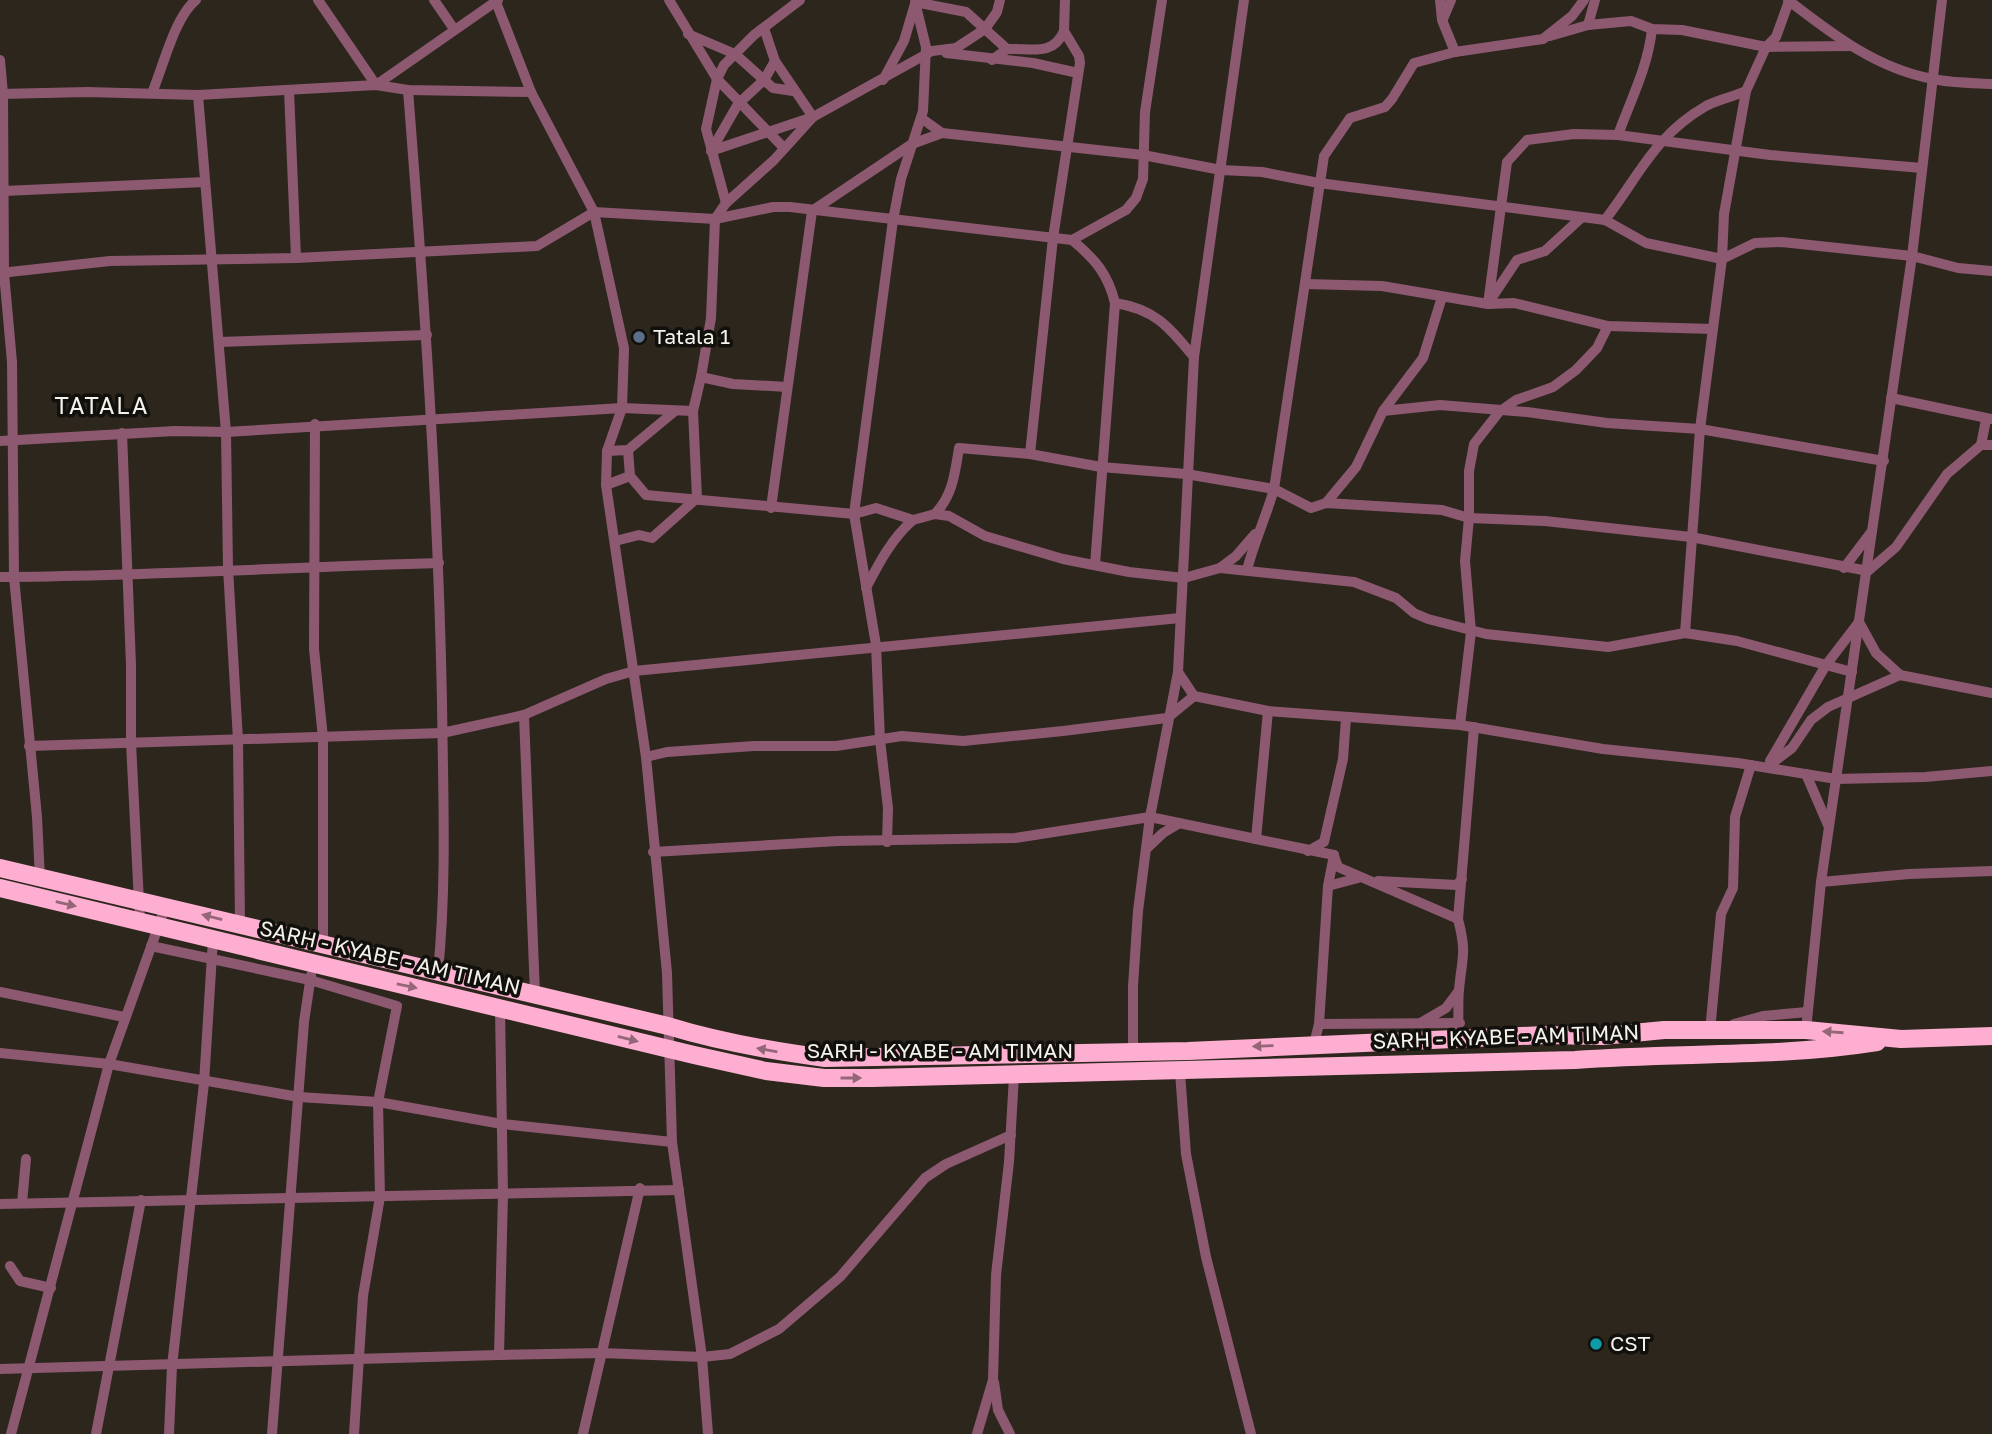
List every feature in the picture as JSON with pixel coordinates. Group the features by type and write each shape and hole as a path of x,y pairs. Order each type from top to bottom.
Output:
{"highway":[{"name":"SARH - KYABE - AM TIMAN","path":"0,868 166,905 323,946 770,1051 825,1058 1133,1052 1314,1044 1457,1032 1602,1036 1664,1030 1805,1030 1901,1039"},
{"name":"SARH - KYABE - AM TIMAN","path":"0,888 213,939 311,972 359,975 766,1071 824,1078 1180,1072 1420,1062 1574,1060 1638,1055 1805,1053 1901,1039 1992,1036"}],"street":[{"path":"152,93 178,23 187,7 196,0"},
{"path":"318,0 376,85"},
{"path":"433,0 454,29"},
{"path":"669,0 717,79 738,104 784,148"},
{"path":"726,203 706,129 717,79 724,65 735,54 800,0"},
{"path":"711,151 813,117 929,53 956,48 985,29 997,12 1000,0"},
{"path":"1033,63 1045,51 1059,43 1064,31 1065,0"},
{"path":"1072,240 1126,209 1136,198 1143,180 1145,112 1162,0"},
{"path":"1133,1073 1133,986 1146,849 1167,718 1178,672 1194,357 1244,0"},
{"path":"1440,0 1442,20 1455,52"},
{"path":"1442,20 1451,0"},
{"path":"1543,39 1572,16 1584,0"},
{"path":"1588,25 1595,0"},
{"path":"1685,633 1700,429 1722,259 1724,214 1746,91 1766,47 1776,37 1788,0 1850,46 1879,61 1933,79 1992,84"},
{"path":"1805,1030 1828,827 1868,571 1912,256 1942,0"},
{"path":"376,85 497,1 531,92 594,212 624,348 622,408 607,451 606,485 646,757 653,852 667,973 667,1049 672,1142 702,1357 708,1434"},
{"path":"915,1 966,12 1033,63"},
{"path":"887,842 888,808 880,740 876,645 854,514 893,220 921,118 929,53 915,1"},
{"path":"883,80 904,41 915,1"},
{"path":"1247,570 1256,534 1274,489 1324,156 1350,118 1385,107 1415,63 1455,52 1543,39 1588,25 1631,21 1652,29 1682,30 1766,47 1850,46"},
{"path":"764,28 775,61 813,117"},
{"path":"1618,135 1636,84 1649,60 1652,29"},
{"path":"1030,454 1053,238 1078,73 1079,56 1064,31"},
{"path":"688,33 735,54 773,88 793,91"},
{"path":"992,60 1012,49 1045,51"},
{"path":"929,53 1033,63 1078,73"},
{"path":"0,60 2,273 12,362 5,441 40,879"},
{"path":"711,151 738,104 764,80 775,61"},
{"path":"2,94 198,95 376,85 408,90 531,92"},
{"path":"289,90 296,258"},
{"path":"408,90 433,417 439,564 446,884 438,972"},
{"path":"1605,220 1659,142 1679,123 1707,106 1746,91"},
{"path":"198,95 214,261 226,432 228,568 238,740 240,923"},
{"path":"697,498 693,411 711,318 715,219 726,203 813,117"},
{"path":"921,118 942,133"},
{"path":"771,508 812,211 912,144 942,133 1143,155 1221,170 1262,172 1319,183 1605,220 1646,243 1722,259 1755,243 1782,242 1912,256 1958,268 1992,271"},
{"path":"1488,303 1507,162 1527,140 1574,134 1618,135 1843,163 1922,168"},
{"path":"3,186 205,182"},
{"path":"2,273 110,261 214,261 537,246 594,212 715,219 773,207 1072,240 1094,258 1110,280 1115,303 1095,565"},
{"path":"1488,303 1517,260 1545,251 1581,218"},
{"path":"1305,285 1382,286 1488,303 1514,303 1608,326 1713,329"},
{"path":"1326,503 1356,467 1383,411 1423,358 1442,297"},
{"path":"1115,303 1139,307 1154,315 1194,357"},
{"path":"1460,725 1471,632 1465,561 1469,471 1474,444 1499,412 1516,400 1553,387 1576,370 1597,348 1608,326"},
{"path":"219,342 427,335"},
{"path":"701,377 733,384 788,387"},
{"path":"935,514 945,503 953,484 959,448 1030,454 1101,467 1186,474 1274,489 1311,508 1326,503 1442,510 1469,518 1545,521 1691,537 1868,571 1896,547 1947,474 1987,445 1989,420 1891,398"},
{"path":"1383,411 1440,405 1700,429 1884,460"},
{"path":"5,441 122,433 226,432 315,424 622,408 693,411"},
{"path":"607,451 628,450 675,411"},
{"path":"315,424 314,649 323,738 323,946"},
{"path":"122,433 131,743 140,922"},
{"path":"628,450 630,476 646,495 854,514 876,508 912,520"},
{"path":"606,485 630,476"},
{"path":"615,541 639,535 652,538 697,498"},
{"path":"945,503 949,516"},
{"path":"866,588 882,556 900,531 912,520 935,514 949,516 985,536 1095,565 1184,578 1220,568 1354,582 1396,598 1413,613 1471,632 1608,647 1685,633 1737,641 1852,672"},
{"path":"1844,568 1874,527"},
{"path":"1220,568 1256,534"},
{"path":"0,577 127,576 228,568 439,564"},
{"path":"29,746 442,733 524,715 606,679 634,671 876,645 1180,618"},
{"path":"1767,767 1826,665 1859,622"},
{"path":"1859,622 1876,653 1900,675 1992,693"},
{"path":"1178,672 1194,696 1268,711 1460,725 1603,748 1767,767 1836,779 1925,777 1992,771"},
{"path":"1767,767 1792,748 1811,720 1848,698 1900,675"},
{"path":"646,757 667,752 754,746 836,746 917,736 962,741 1167,718 1194,696"},
{"path":"1256,839 1268,711"},
{"path":"524,715 535,994"},
{"path":"1308,851 1324,842 1343,759 1346,718"},
{"path":"1319,1024 1419,1024 1457,1032 1458,992 1466,948 1458,919 1474,727"},
{"path":"1751,765 1735,817 1733,888 1721,914 1709,1031 1763,1016 1807,1012"},
{"path":"1806,774 1828,827"},
{"path":"653,852 838,841 1015,838 1150,817 1334,855"},
{"path":"1146,849 1169,828 1181,823"},
{"path":"1334,855 1338,867 1358,878 1457,885 1462,879"},
{"path":"1314,1044 1319,1024 1328,886 1334,855"},
{"path":"1821,883 1909,874 1992,871"},
{"path":"1328,886 1358,878"},
{"path":"1374,881 1458,919"},
{"path":"11,1434 75,1202 109,1064 166,905"},
{"path":"169,1434 172,1366 204,1083 213,939"},
{"path":"151,946 211,958 311,972 355,994 397,1006 378,1102 380,1197 363,1296 354,1434"},
{"path":"272,1434 276,1361 311,972"},
{"path":"355,994 359,975"},
{"path":"0,992 124,1017"},
{"path":"1419,1024 1446,1008 1458,992"},
{"path":"499,1355 503,1194 500,1008"},
{"path":"0,1053 109,1064 204,1083 299,1097 378,1102 502,1124 672,1142"},
{"path":"1180,1072 1188,1167 1206,1257 1251,1434"},
{"path":"1010,1434 998,1410 993,1380 996,1275 1011,1135 1014,1076"},
{"path":"0,1369 499,1355 602,1353 702,1357 730,1354 779,1329 840,1277 925,1178 946,1164 1011,1135"},
{"path":"22,1203 26,1159"},
{"path":"0,1204 291,1200 640,1188 679,1190"},
{"path":"583,1434 640,1188"},
{"path":"96,1434 141,1200"},
{"path":"10,1266 20,1281 51,1288"},
{"path":"979,1433 993,1380"}],"place":[{"name":"Tatala 1","path":"639,337"},
{"name":"CST","path":"1596,1344"}],"district":[{"name":"TATALA","path":"102,406"}]}
